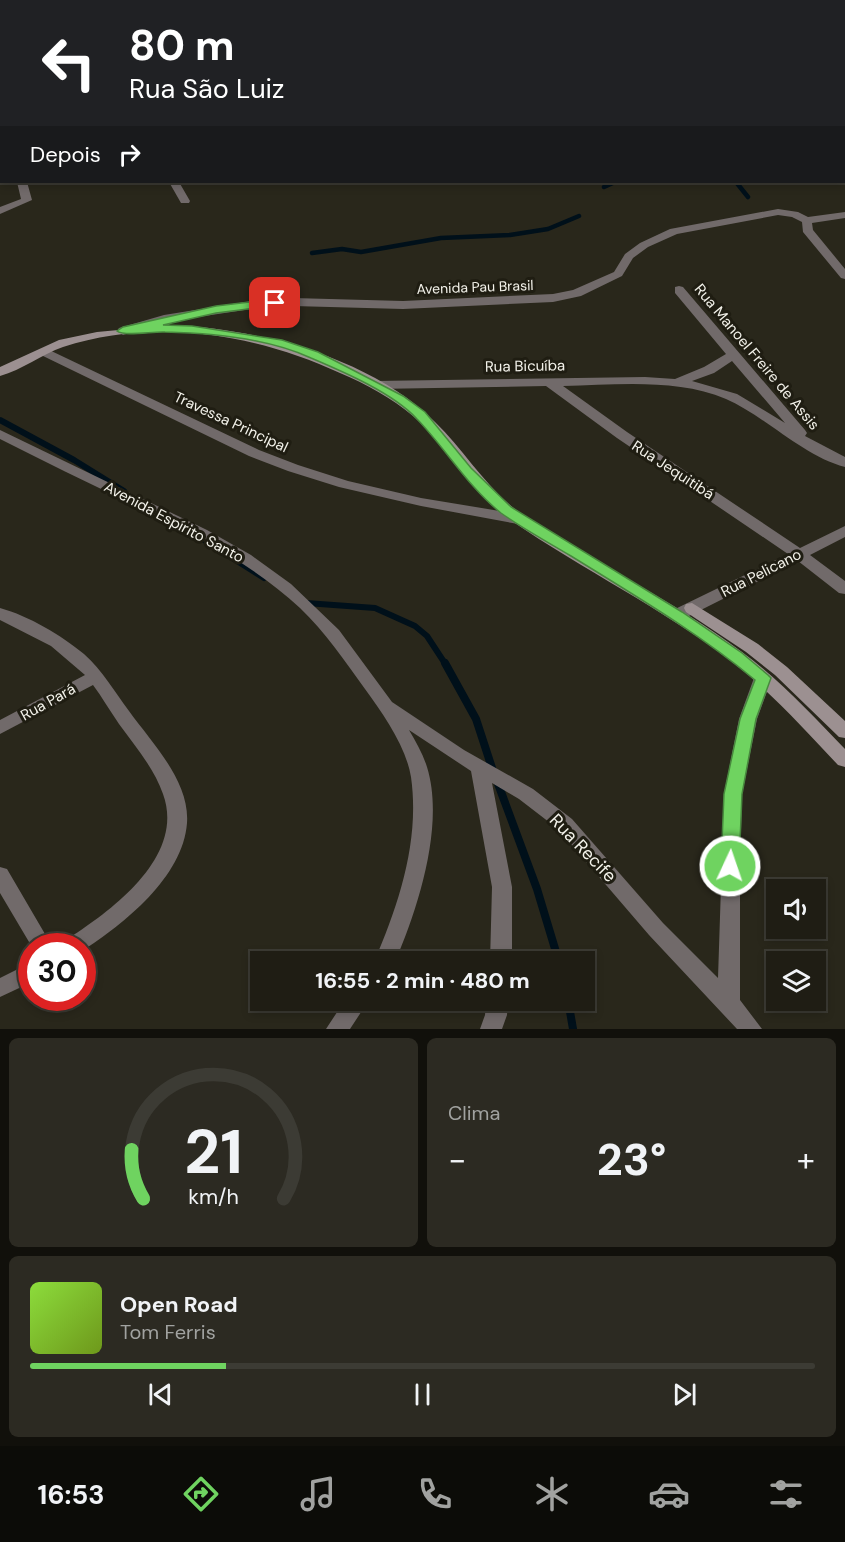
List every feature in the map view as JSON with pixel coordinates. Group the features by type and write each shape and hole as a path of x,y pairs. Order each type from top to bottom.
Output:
{"street":[{"path":"0,211 27,200 22,183"},
{"path":"175,183 185,201"},
{"name":"Avenida Pau Brasil","path":"123,331 175,317 257,304 293,302 403,304 553,298 577,293 618,274 629,256 644,245 674,231 778,212 794,214 807,220"},
{"path":"845,215 807,220 807,230 845,276"},
{"name":"Rua Manoel Freire de Assis","path":"679,290 810,445"},
{"path":"0,372 56,345 123,331 154,328 197,329 278,342 314,355 375,385 420,415 466,471 490,496 518,519 752,648 781,671 845,732"},
{"name":"Travessa Principal","path":"45,352 254,453 294,468 344,484 421,502 518,519"},
{"path":"675,382 709,370 733,355"},
{"name":"Rua Jequitibá","path":"549,382 641,450 800,553 845,589"},
{"path":"675,382 712,389 732,397 810,445 845,463"},
{"name":"Rua Bicuíba","path":"375,385 675,382"},
{"name":"Avenida Espírito Santo","path":"0,434 189,526 240,555 278,581 331,631 384,702 420,774 422,837 411,895 388,951"},
{"name":"Rua Pelicano","path":"684,612 845,531"},
{"path":"684,612 763,678 845,760"},
{"path":"0,613 57,643 96,676 154,758 172,792 178,823 165,859 136,899 95,933"},
{"name":"Rua Pará","path":"0,728 96,676"},
{"path":"729,1003 733,794 748,719 763,678"},
{"name":"Rua Recife","path":"384,702 480,769 526,794 565,824 656,929 729,1003 751,1029"},
{"path":"480,769 502,887 502,951"},
{"path":"0,875 34,933"},
{"path":"0,988 18,978"},
{"path":"337,1029 350,1011"},
{"path":"491,1029 496,1011"}],"waterway":[{"path":"604,187 613,183"},
{"path":"737,183 748,197"},
{"path":"312,253 342,249 361,252 441,238 510,235 548,229 579,216"},
{"path":"0,420 74,460 124,491"},
{"path":"204,540 264,578"},
{"path":"306,603 375,608 415,626 427,636 446,665"},
{"path":"445,663 476,719 493,771"},
{"path":"497,781 537,889 556,951"},
{"path":"570,1011 573,1029"}],"route":[{"path":"275,303 216,309 123,331 179,328 206,330 278,342 314,355 375,385 420,415 449,447 466,471 506,510 677,615 763,678 748,719 733,794 730,866"}]}
